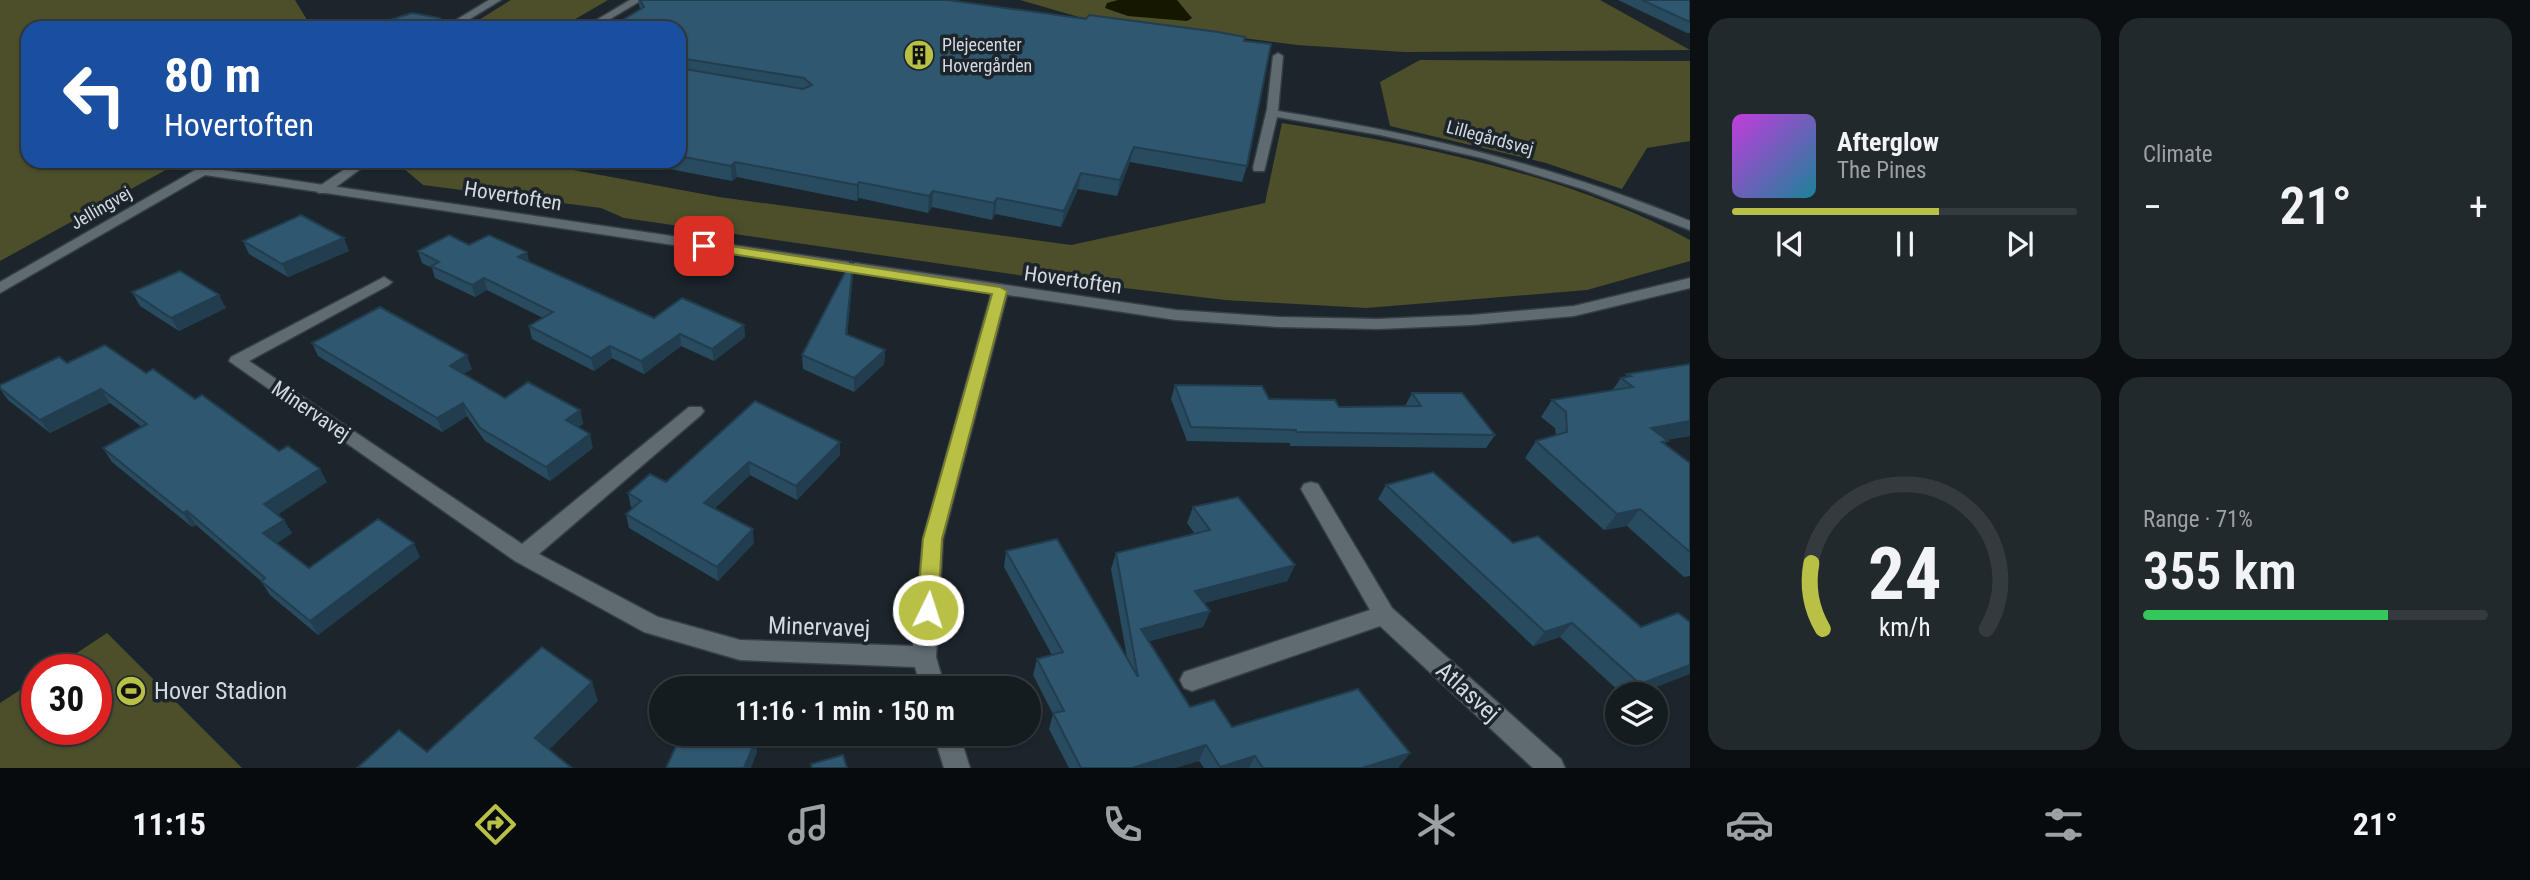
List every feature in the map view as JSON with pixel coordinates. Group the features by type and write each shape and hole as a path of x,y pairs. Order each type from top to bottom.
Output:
{"street":[{"path":"460,21 496,0"},
{"path":"600,21 637,0"},
{"path":"1259,168 1272,113 1278,56"},
{"name":"Lillegårdsvej","path":"1272,113 1381,130 1522,164 1588,186 1690,226"},
{"name":"Jellingvej","path":"0,288 209,168"},
{"path":"323,190 355,168"},
{"name":"Hovertoften","path":"204,171 1176,315 1279,322 1378,324 1472,320 1574,311 1690,283"},
{"name":"Minervavej","path":"384,282 237,361 523,555 652,625 740,650 924,657"},
{"path":"930,676 924,657 933,539 1000,291"},
{"path":"523,555 695,411"},
{"name":"Atlasvej","path":"1311,489 1384,615 1552,768"},
{"path":"1192,680 1384,615"},
{"path":"951,746 957,768"}],"green space":[{"path":"0,0 295,0 308,21 21,21 21,168 169,168 0,261"},
{"path":"511,0 608,0 572,21 477,21"},
{"path":"1020,0 1600,0 1690,50 1404,52 1297,45 1079,17"},
{"path":"1420,60 1690,61 1690,141 1647,148 1622,189 1546,163 1390,126 1380,82"},
{"path":"1282,123 1439,152 1543,180 1594,197 1690,240 1690,261 1587,290 1366,308 1225,300 1032,277 624,218 601,208 423,185 403,168 563,168 719,197 1071,245 1265,203"},
{"name":"Hover Stadion","path":"107,633 242,768 0,768 0,703 21,689 21,745 112,745 112,654 75,654"}],"shaded area":[{"path":"1118,0 1177,0 1192,18 1187,21 1128,16 1105,8 1107,3"}],"building":[{"path":"640,0 948,0 1086,19 1089,15 1218,32 1245,37 1244,41 1271,44 1247,166 1134,147 1120,180 1081,173 1064,211 997,198 994,203 933,191 929,196 735,162 731,166 686,157 686,69 803,89 812,85 804,78 686,59 686,21 621,21 644,7"},
{"path":"1642,0 1690,0 1690,22"},
{"path":"412,13 440,18 441,21 386,21"},
{"path":"301,215 344,238 282,264 243,241"},
{"path":"449,235 469,245 489,235 527,252 518,257 654,318 682,298 744,325 712,349 680,334 641,361 610,346 591,358 529,326 553,312 484,278 472,285 431,266 439,262 418,251"},
{"path":"851,261 846,334 885,350 854,378 802,355"},
{"path":"180,271 219,295 171,318 132,292"},
{"path":"380,307 467,355 450,366 505,398 528,382 580,410 566,420 590,434 546,467 480,428 463,403 437,418 312,343"},
{"path":"105,345 146,373 153,369 195,399 202,395 279,451 288,446 320,469 264,504 284,520 263,533 309,568 378,519 414,543 310,621 261,581 265,578 187,511 183,513 103,448 147,424 101,389 40,420 0,388 0,385 59,357 67,363"},
{"path":"1690,364 1690,421 1651,428 1668,441 1662,442 1690,463 1690,552 1640,509 1617,514 1536,441 1567,432 1566,412 1552,400 1633,387 1621,378 1631,376 1627,374"},
{"path":"1175,385 1262,386 1269,399 1335,400 1339,407 1421,406 1412,393 1462,393 1495,435 1296,432 1191,427"},
{"path":"755,401 840,442 796,486 749,462 704,503 753,529 717,567 626,514 641,501 628,493 650,474 666,482"},
{"path":"1433,472 1513,543 1538,536 1641,627 1678,613 1690,622 1690,665 1645,682 1638,682 1572,623 1545,632 1386,485"},
{"path":"1238,497 1295,565 1195,591 1210,611 1141,629 1190,707 1214,700 1232,727 1358,689 1410,753 1362,768 1263,768 1255,756 1220,767 1206,745 1132,768 1081,768 1053,713 1064,711 1037,659 1063,652 1006,551 1057,539 1138,677 1116,553 1210,530 1193,507"},
{"path":"542,647 592,682 535,738 572,768 357,768 399,730 427,752"},
{"path":"676,746 753,746 744,768 666,768"},
{"path":"843,755 847,768 812,768 811,764"}],"place":[{"name":"Plejecenter Hovergården","path":"919,55"},
{"name":"Hover Stadion","path":"131,691"}],"route":[{"path":"704,246 1000,291 933,539 928,610"}]}
